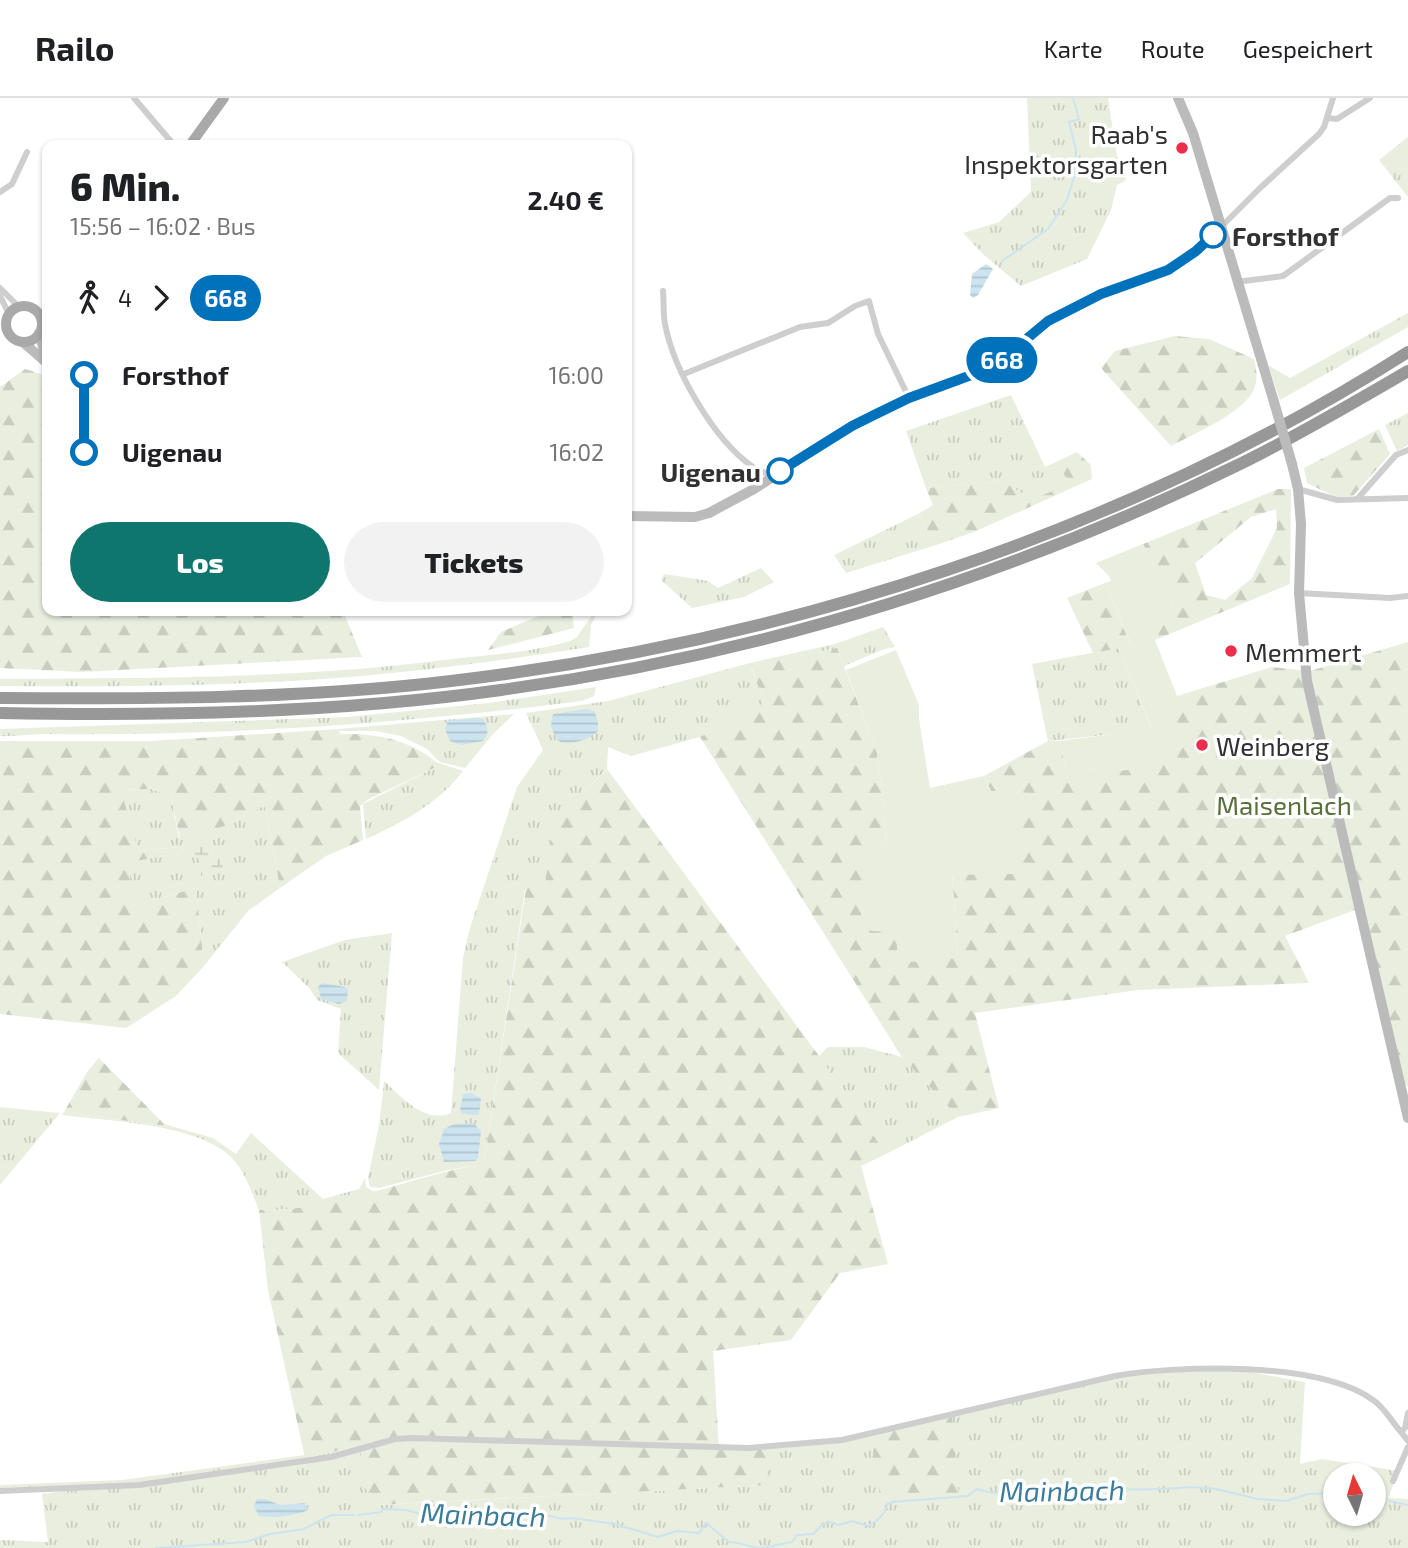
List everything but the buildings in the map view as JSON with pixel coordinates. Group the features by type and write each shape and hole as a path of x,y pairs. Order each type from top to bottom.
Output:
{"highway":[{"path":"0,698 230,696 381,688 564,666 730,633 924,578 1120,502 1299,416 1408,352"},
{"path":"0,713 155,714 282,710 436,697 622,671 764,639 905,599 1066,542 1242,463 1408,371"}],"main road":[{"path":"194,140 224,98"},
{"path":"1178,98 1193,133 1298,489 1301,524 1299,593 1307,681 1408,1118"},
{"path":"632,516 695,517 709,513 852,426 909,398 993,367 1048,321 1101,294 1168,270 1196,251 1220,228"},
{"path":"42,306 33,309 19,307 9,314 3,331 42,357"},
{"path":"33,309 42,316"},
{"path":"0,345 33,340 42,323"},
{"path":"39,333 42,344"}],"street":[{"path":"134,98 170,140"},
{"path":"1220,228 1319,134 1333,98"},
{"path":"1327,118 1337,119 1370,98"},
{"path":"0,192 12,184 27,152"},
{"path":"1236,282 1283,276 1390,198 1398,198"},
{"path":"0,288 19,307"},
{"path":"663,291 665,322 671,344 701,407 725,442 754,468 773,476"},
{"path":"0,296 9,314"},
{"path":"684,374 800,327 828,323 855,306 869,301 878,334 909,398"},
{"path":"1358,498 1396,455 1408,450"},
{"path":"1298,489 1337,500 1408,498"},
{"path":"1299,593 1390,598 1408,596"},
{"path":"0,1490 139,1485 331,1457 395,1439 748,1448 798,1445 842,1440 1144,1371 1222,1367 1321,1379 1366,1395 1376,1401 1408,1441"},
{"path":"1401,1432 1405,1428 1408,1413"},
{"path":"1393,1481 1408,1447"}],"green space":[{"path":"1027,98 1108,98 1117,157 1126,180 1117,185 1111,210 1087,259 1021,286 963,233 999,222 1031,192"},
{"path":"1408,137 1408,197 1379,160"},
{"path":"1408,313 1408,327 1280,400 1268,365 1290,378"},
{"path":"1175,336 1209,339 1254,359 1257,376 1251,395 1232,413 1171,446 1101,368 1115,351"},
{"path":"25,369 42,374 42,616 345,616 362,657 82,672 0,668 0,387"},
{"path":"1011,395 1045,467 1054,463 1072,483 1043,495 1024,495 1003,481 926,488 906,431"},
{"path":"1408,413 1408,445 1397,451 1385,425"},
{"path":"1379,429 1390,454 1353,496 1336,497 1307,483 1304,468"},
{"path":"1077,452 1091,465 1092,479 974,532 936,545 918,514 933,505 926,488 1003,481 1024,495 1043,495 1071,483 1054,463"},
{"path":"1278,489 1291,489 1290,584 1155,640 1173,604 1143,544","holes":["1276,509 1277,528 1252,578 1225,600 1206,595 1195,563 1251,517"]},
{"path":"918,514 936,545 846,573 834,555"},
{"path":"1143,544 1173,604 1155,640 1177,696 1167,764 1068,779 1060,741 1152,729 1119,648 1131,645 1105,583 1111,581 1096,563"},
{"path":"761,568 774,582 744,597 692,608 661,580 664,574 708,581 718,588"},
{"path":"1105,583 1131,646 1093,653 1067,598"},
{"path":"538,616 573,616 574,628 488,650 501,632"},
{"path":"591,616 596,616 591,625 589,647 447,667 362,676 226,684 0,686 0,679 166,678 333,671 507,653 570,641 577,637"},
{"path":"883,627 895,647 844,666 837,648 751,667 764,703 700,737 631,756 608,747 607,769 566,809 551,840 545,883 525,890 484,1164 448,1170 379,1188 370,1187 368,1178 379,1125 384,1081 423,1112 432,1115 451,1113 463,958 469,931 517,787 543,750 526,713 608,701 750,663 835,644"},
{"name":"Maisenlach","path":"1408,642 1408,1086 1404,1085 1363,907 1285,936 1309,983 1138,990 975,1013 999,1108 958,1117 902,1057 700,737 764,703 751,666 837,648 877,753 886,845 867,850 896,932 958,958 952,874 1031,794 991,791 984,776 1048,741 1060,741 1068,779 1172,724 1177,696 1272,667 1310,671"},
{"path":"1119,648 1152,730 1048,741 1032,664"},
{"path":"896,650 919,705 930,788 984,776 991,791 1031,793 1012,874 952,875 958,958 898,963 896,932 871,931 867,850 886,845 883,796 877,753 846,670"},
{"path":"596,687 594,696 582,701 382,722 182,733 0,736 0,729 347,717 489,703"},
{"path":"514,714 465,768 440,762 427,749 401,736 376,731 338,729"},
{"path":"338,729 340,734 379,736 403,743 436,762 434,768 367,800 360,806 363,840 326,856 280,888 265,805 222,827 180,838 171,797 152,789 121,790 138,851 180,847 185,852 130,862 131,906 196,888 204,966 176,996 126,1028 0,1014 0,741 154,741"},
{"path":"436,762 463,771 443,793 419,811 366,839 363,804 434,768"},
{"path":"607,769 819,1056 886,1154 861,1166 888,1264 840,1273 791,1340 713,1351 719,1448 767,1449 767,1485 375,1505 364,1486 360,1446 305,1458 268,1290 259,1210 317,1205 484,1164 526,889 545,883 550,844 560,816"},
{"path":"152,789 171,797 179,838 222,827 265,805 280,888 248,911 204,966 196,888 131,906 129,862 185,852 180,847 138,851 120,790"},
{"path":"197,844 208,844 216,851 223,865 220,872 207,877 201,876 202,864 193,851"},
{"path":"392,933 379,1090 338,1053 341,1009 317,1000 310,989 282,962 345,940"},
{"path":"828,1047 864,1047 902,1057 958,1117 886,1154 819,1056"},
{"path":"99,1058 163,1126 64,1112 87,1072"},
{"path":"0,1107 60,1113 0,1185"},
{"path":"64,1112 162,1126 164,1124 213,1138 236,1154 251,1133 323,1199 359,1189 365,1178 366,1187 379,1191 320,1205 259,1210 241,1170 232,1158 217,1147 176,1131 128,1122 62,1115"},
{"path":"1229,1368 1305,1382 1300,1464 1322,1459 1348,1463 1323,1463 1323,1526 1386,1526 1386,1469 1399,1471 1388,1498 1408,1499 1408,1548 0,1548 0,1540 48,1542 42,1494 114,1484 0,1488 0,1485 122,1480 305,1455 306,1458 360,1446 376,1505 767,1485 767,1449 870,1433 958,1497 952,1415 1134,1372"},
{"path":"952,1415 959,1497 881,1503 870,1433"}],"water":[{"path":"986,264 993,269 978,295 973,298 970,295 972,274"},
{"path":"587,709 595,712 598,731 580,741 560,742 552,729 553,714"},
{"path":"483,719 488,730 483,741 461,745 450,741 445,729 448,721"},
{"path":"322,983 345,987 348,990 347,1001 339,1004 321,999 318,987"},
{"path":"471,1093 481,1098 479,1115 462,1114 460,1110 463,1094"},
{"path":"473,1123 481,1131 478,1158 475,1161 444,1162 439,1144 444,1129 454,1124"},
{"path":"257,1499 280,1505 305,1503 308,1510 284,1516 259,1516 254,1506"}],"waterway":[{"path":"1002,261 1048,229 1067,200 1075,174 1076,150 1069,122 1079,119 1073,98"},
{"name":"Mainbach","path":"762,1548 792,1542 797,1535 813,1534 829,1522 839,1525 852,1521 868,1526 880,1517 887,1504 893,1502 968,1496 977,1489 1000,1493 1191,1487 1216,1489 1258,1499 1286,1501 1308,1494 1323,1493"},
{"name":"Mainbach","path":"1390,1501 1408,1505"},
{"name":"Mainbach","path":"358,1515 381,1512 383,1509 420,1514 442,1509 450,1511 454,1516 500,1517 513,1512 530,1512 563,1519 615,1524 658,1537 677,1531 699,1533 706,1523 729,1542 762,1548"},
{"name":"Mainbach","path":"156,1548 246,1542 270,1534 304,1529 331,1515 354,1515"}],"bus line":[{"name":"668","path":"780,471 874,415 909,398 993,367 1048,321 1101,294 1168,270 1196,251 1213,235"}],"place":[{"name":"Raab's Inspektorsgarten","path":"1182,148"},
{"name":"Forsthof","path":"1213,235"},
{"name":"Uigenau","path":"780,471"},
{"name":"Memmert","path":"1231,651"},
{"name":"Weinberg","path":"1202,745"}]}
